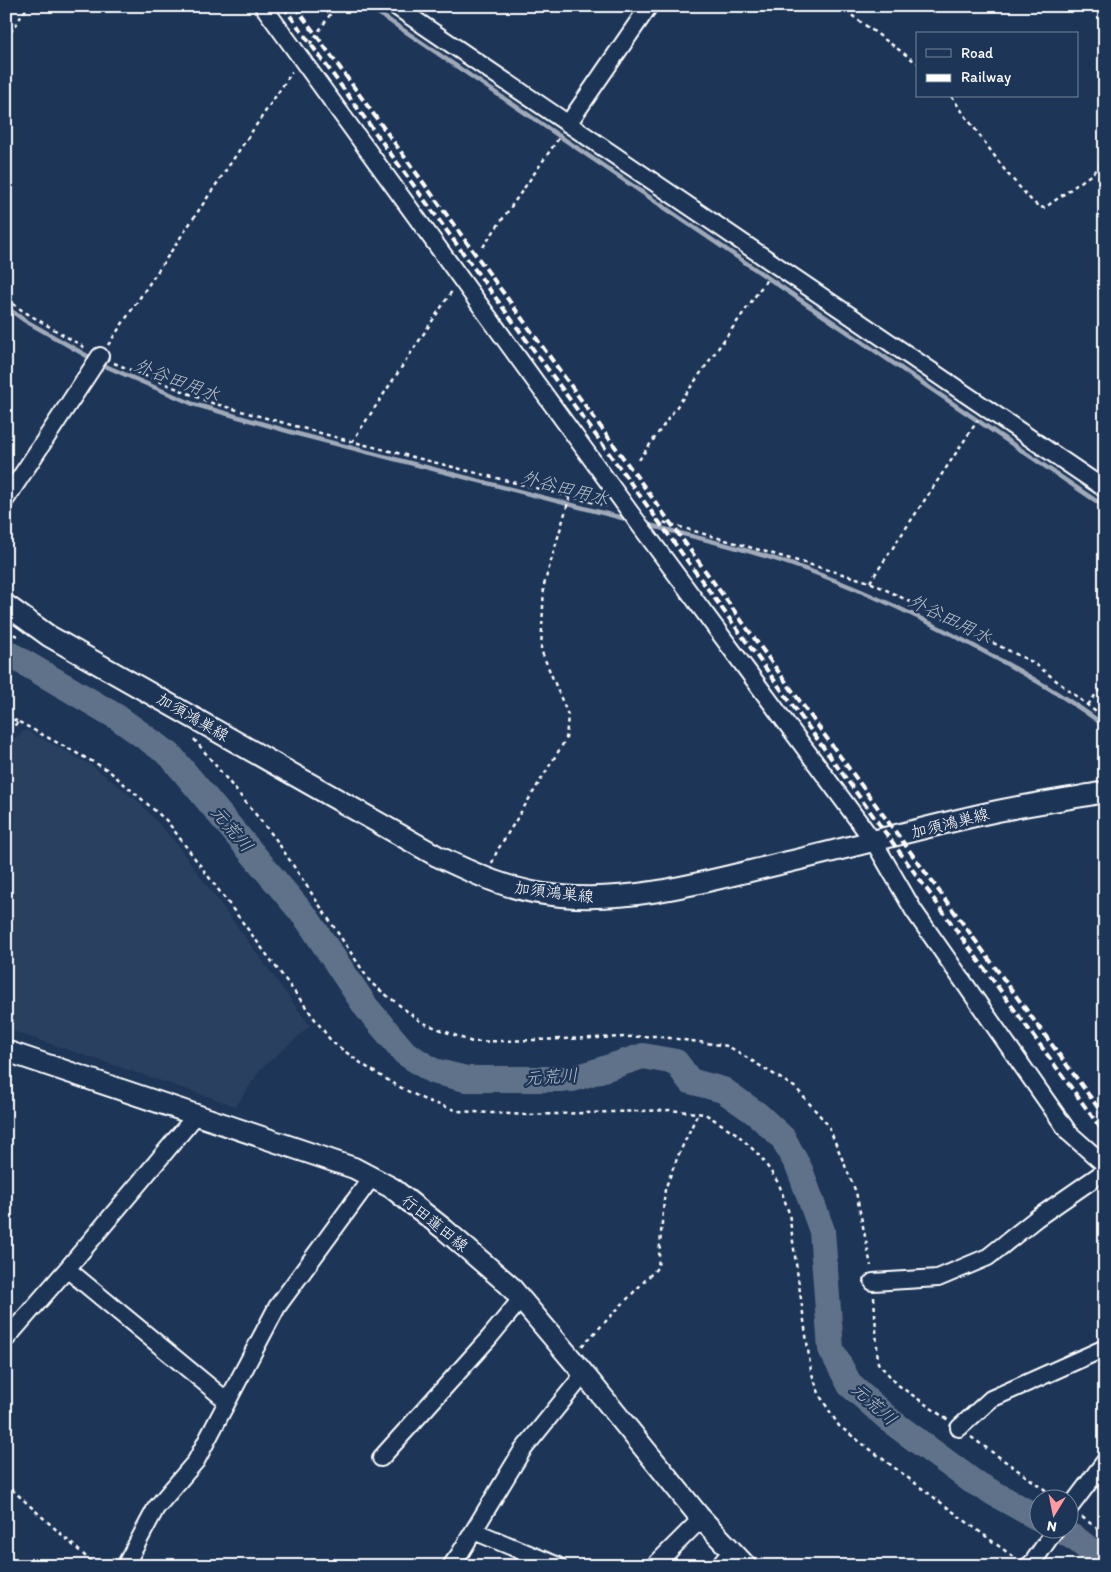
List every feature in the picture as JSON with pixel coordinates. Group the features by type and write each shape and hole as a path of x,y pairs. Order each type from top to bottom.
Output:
{"main road":[{"name":"加須鴻巣線","path":"6,606 49,636 437,856 485,878 519,889 560,896 615,898 673,889 874,842 994,811 1105,792"},
{"name":"行田蓮田線","path":"6,1051 354,1168 392,1188 444,1229 509,1285 702,1518 726,1558 746,1566"}],"street":[{"path":"263,6 630,512 874,842 914,911 1063,1125 1069,1133 1105,1166"},
{"path":"395,6 1105,489"},
{"path":"568,124 648,6"},
{"path":"6,499 100,356"},
{"path":"6,1339 197,1114"},
{"path":"873,1282 938,1278 988,1257 1037,1218 1105,1171"},
{"path":"124,1566 156,1508 196,1461 277,1307 372,1177"},
{"path":"67,1269 227,1401"},
{"path":"382,1458 489,1338 521,1299"},
{"path":"959,1428 991,1398 1105,1348"},
{"path":"451,1566 522,1451 584,1374"},
{"path":"1078,1492 1105,1460"},
{"path":"654,1566 702,1518"},
{"path":"474,1531 558,1566"},
{"path":"1026,1562 1046,1540"}],"path":[{"path":"6,39 28,6"},
{"path":"100,356 336,6"},
{"path":"839,6 916,62"},
{"path":"952,98 1007,173 1038,206 1045,208 1092,174 1105,159"},
{"path":"483,247 568,124"},
{"path":"639,460 776,266"},
{"path":"352,442 460,279"},
{"path":"6,299 24,312 100,356 122,367 212,403 352,442 630,512 870,582 1034,662 1105,719"},
{"path":"870,582 986,408"},
{"path":"485,878 497,851 566,739 568,715 541,650 544,584 570,496"},
{"path":"1088,706 1105,682"},
{"path":"189,715 192,737 275,838 371,983 421,1022 472,1042 656,1036 728,1046 796,1088 828,1125 856,1192 873,1282 878,1363 898,1385 1044,1490"},
{"path":"6,716 108,770 167,821 332,1042 394,1084 425,1100 458,1111 527,1115 670,1110 705,1114 737,1134 761,1157 778,1184 789,1213 811,1371 820,1396 839,1426 1026,1562"},
{"path":"6,731 19,722"},
{"path":"570,1358 658,1267 665,1189 698,1113"},
{"path":"6,1484 96,1566"},
{"path":"1078,1515 1105,1534"}],"shaded area":[{"path":"26,730 91,765 138,801 175,842 310,1026 261,1069 236,1106 6,1029 6,745"}],"waterway":[{"path":"368,6 1105,507"},
{"name":"外谷田用水","path":"6,307 24,320 103,365 193,404 298,434 630,520"},
{"name":"外谷田用水","path":"645,524 785,562 873,596 930,623 1016,669 1062,696 1105,726"},
{"name":"元荒川","path":"6,652 117,717 170,755 308,920 366,1007 405,1053 433,1071 466,1079 573,1079 643,1056 676,1062 690,1081 723,1090 757,1114 783,1138 800,1170 822,1231 831,1349 850,1385 892,1422 972,1481 1028,1512"},
{"name":"元荒川","path":"1077,1540 1105,1562"}],"railway":[{"path":"283,6 1105,1134"},
{"path":"295,6 831,744 1105,1117"}]}
